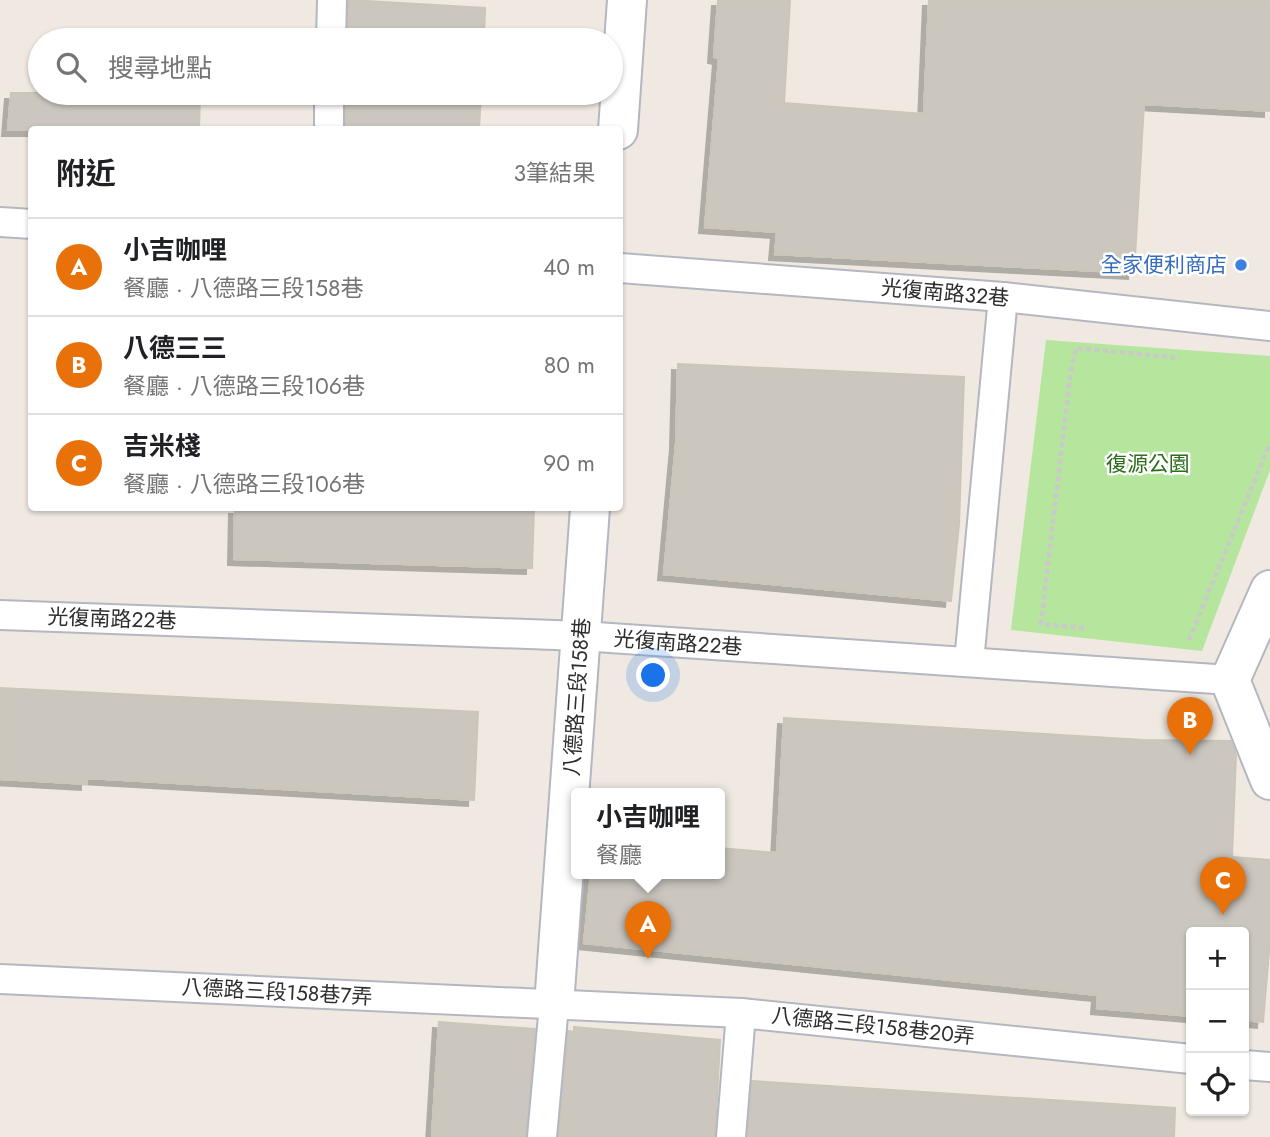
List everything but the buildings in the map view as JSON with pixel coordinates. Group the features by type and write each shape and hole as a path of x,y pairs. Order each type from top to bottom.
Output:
{"street":[{"path":"623,58 627,0"},
{"path":"618,126 620,105"},
{"name":"八德路三段158巷","path":"554,1005 590,511"},
{"path":"1270,590 1230,680 1270,780"}],"lane":[{"path":"331,28 332,0"},
{"path":"328,126 329,105"},
{"path":"0,222 28,224"},
{"name":"光復南路32巷","path":"623,268 1003,297 1270,326"},
{"path":"969,662 1003,297"},
{"name":"光復南路22巷","path":"0,615 581,636 1230,680"},
{"name":"八德路三段158巷7弄","path":"0,979 554,1005"},
{"name":"八德路三段158巷20弄","path":"554,1005 741,1013 1186,1058"},
{"name":"八德路三段158巷","path":"542,1137 554,1005"},
{"path":"731,1137 741,1013"},
{"path":"1249,1065 1270,1067"}],"path":[{"path":"1089,629 1041,624 1071,370 1076,348 1187,359"},
{"path":"1188,642 1270,443"}],"green space":[{"name":"復源公園","path":"1046,340 1270,356 1270,470 1202,651 1011,630"}],"place":[{"name":"全家便利商店","path":"1241,265"},
{"name":"八德三三","path":"1190,755"},
{"name":"吉米棧","path":"1223,915"},
{"name":"小吉咖哩","path":"648,959"}]}
